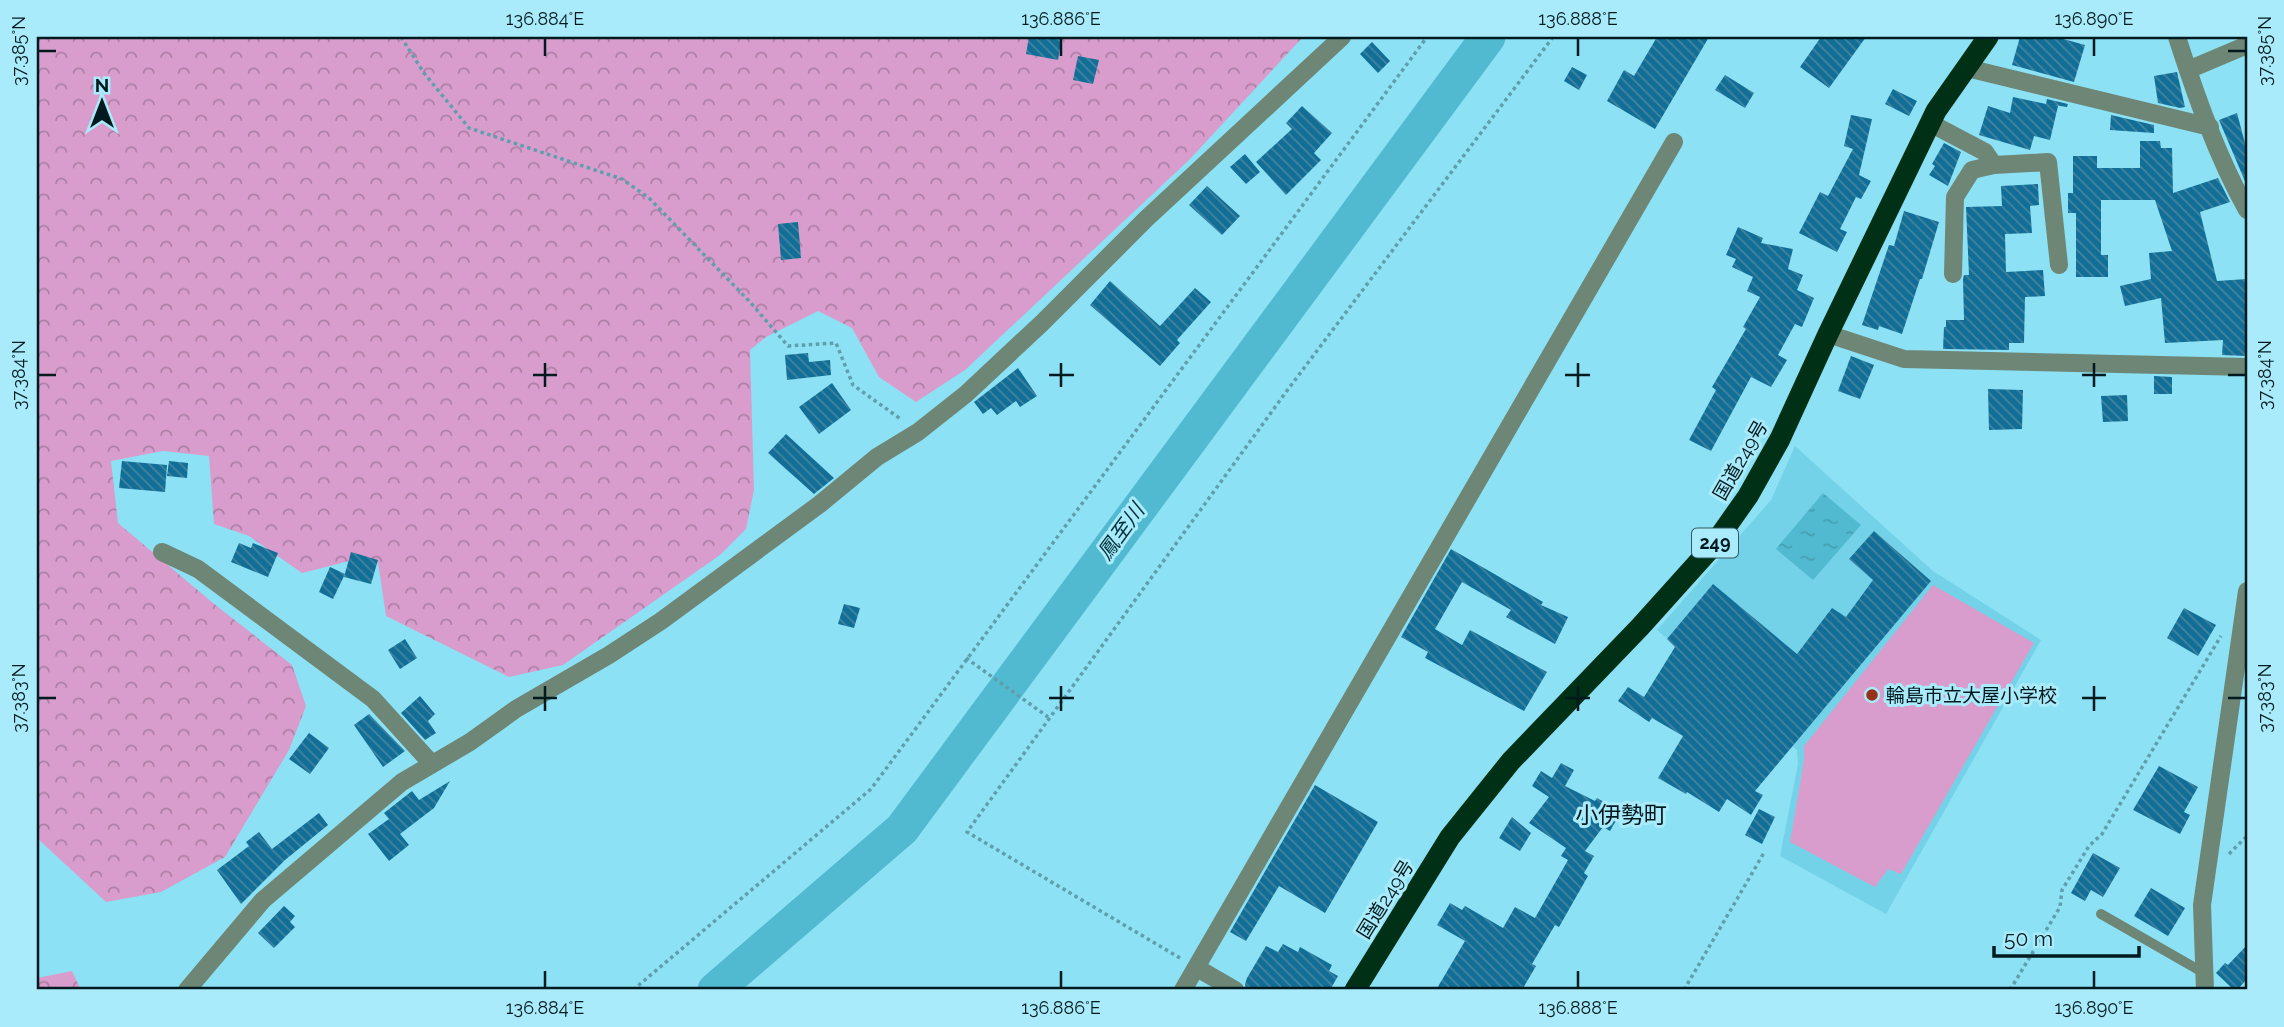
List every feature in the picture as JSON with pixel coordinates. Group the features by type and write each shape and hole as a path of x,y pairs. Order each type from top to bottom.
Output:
{"highway":[{"name":"国道249号","path":"1355,990 1459,826 1511,761 1640,626 1719,538 1748,496 1780,439 1930,123 1988,37"}],"street":[{"path":"187,990 262,900 402,782 660,621 820,504 877,457 918,432 966,394 1146,219 1342,37"},
{"path":"2177,37 2237,194 2247,209"},
{"path":"2188,70 2247,45"},
{"path":"1967,68 2210,127"},
{"path":"1930,123 1985,152 1994,165"},
{"path":"1183,990 1674,142"},
{"path":"1953,274 1955,197 1972,170 1994,165 2048,162 2059,265"},
{"path":"1828,334 1904,359 2247,367"},
{"path":"162,552 198,569 373,699 432,764"},
{"path":"2208,984 2202,905 2247,591"},
{"path":"1197,968 1235,990"}],"lane":[{"path":"2101,914 2208,984"}],"path":[{"path":"401,37 424,73 469,128 622,179 649,198 750,302 788,346 836,343 853,384 918,432"},
{"path":"633,990 871,789 1427,37"},
{"path":"1197,968 967,832 1286,392 1552,37"},
{"path":"2010,990 2060,907 2062,890 2090,846 2102,834 2229,622 2245,619"},
{"path":"966,658 1048,717"},
{"path":"1684,990 1765,851"}],"shaded area":[{"name":"輪島市立大屋小学校","path":"1795,446 1933,571 2041,640 1886,914 1780,856 1798,764 1797,750 1657,630 1771,500"}],"green space":[{"path":"37,37 1303,37 1189,160 965,370 916,402 879,377 852,328 818,311 766,337 750,350 754,490 746,529 720,555 563,665 509,677 386,616 378,562 357,559 302,573 249,536 214,524 209,456 163,451 111,461 118,523 292,665 306,706 289,750 225,857 161,892 106,902 37,838"},
{"path":"1933,585 2034,643 1901,874 1888,869 1875,887 1790,842 1804,746"},
{"path":"72,971 81,990 37,990 37,978"}],"water":[{"path":"1823,493 1861,525 1813,580 1776,549"}],"building":[{"path":"1029,37 1062,37 1058,60 1026,54"},
{"path":"1657,37 1709,37 1655,129 1607,101 1624,70 1634,76"},
{"path":"1821,37 1866,37 1829,88 1800,67"},
{"path":"2020,37 2056,37 2085,45 2074,82 2012,65"},
{"path":"1372,42 1390,61 1378,73 1360,54"},
{"path":"1078,56 1099,60 1093,84 1073,80"},
{"path":"1572,67 1587,75 1579,90 1564,81"},
{"path":"2177,72 2185,107 2158,103 2154,76"},
{"path":"1725,75 1754,93 1745,108 1715,90"},
{"path":"1893,89 1917,101 1909,116 1885,104"},
{"path":"2013,97 2046,104 2047,99 2068,104 2067,107 2054,105 2058,106 2050,140 2034,136 2030,150 1979,135 1988,106 2010,113"},
{"path":"1302,106 1332,133 1314,153 1321,160 1286,195 1256,162 1292,129 1286,123"},
{"path":"2237,113 2247,151 2247,186 2219,120"},
{"path":"1851,115 1872,119 1859,175 1871,181 1861,199 1856,197 1840,229 1847,232 1837,252 1799,233 1820,192 1828,196 1853,149 1844,146"},
{"path":"2111,115 2154,125 2154,133 2110,130"},
{"path":"2140,141 2160,141 2161,148 2172,148 2173,193 2218,178 2230,202 2200,212 2217,281 2247,279 2247,356 2222,355 2223,340 2165,343 2161,298 2125,306 2120,286 2151,279 2149,253 2172,251 2155,200 2101,200 2101,255 2108,255 2108,277 2076,277 2076,213 2068,213 2068,193 2073,193 2073,156 2097,156 2097,168 2140,168"},
{"path":"1944,143 1961,152 1948,186 1929,175"},
{"path":"1245,154 1260,172 1246,184 1230,167"},
{"path":"2038,184 2039,205 2030,206 2032,233 2005,234 2006,272 2043,270 2045,296 2025,297 2024,343 2009,343 2009,350 1943,349 1946,320 1964,320 1963,279 1964,275 1969,275 1966,207 2002,206 2001,186"},
{"path":"1207,186 1240,216 1222,235 1189,205"},
{"path":"1904,211 1939,222 1902,334 1879,326 1878,330 1862,325 1889,245 1894,246"},
{"path":"798,222 801,258 781,260 778,224"},
{"path":"1738,227 1763,238 1761,243 1793,249 1788,269 1803,275 1797,290 1814,298 1802,327 1795,324 1778,355 1787,360 1771,387 1751,377 1711,451 1689,440 1716,390 1712,387 1746,329 1743,327 1760,297 1747,291 1753,277 1732,267 1736,259 1726,255"},
{"path":"1110,281 1160,326 1195,288 1211,302 1177,340 1180,343 1160,366 1090,305"},
{"path":"808,353 809,362 830,360 831,375 787,380 785,355"},
{"path":"1851,356 1874,365 1860,399 1838,391"},
{"path":"1018,368 1037,396 1020,407 1016,401 997,415 991,408 983,414 974,402"},
{"path":"2154,376 2172,377 2172,394 2154,394"},
{"path":"832,383 851,410 819,434 799,407"},
{"path":"1988,389 2023,390 2022,429 1989,430"},
{"path":"2127,395 2128,421 2103,422 2101,396"},
{"path":"786,434 834,478 814,494 768,453"},
{"path":"122,461 167,465 165,492 119,488"},
{"path":"169,461 188,463 187,478 167,476"},
{"path":"1874,531 1931,581 1755,791 1763,795 1751,815 1727,799 1719,812 1658,778 1683,736 1652,718 1649,722 1618,701 1628,687 1644,697 1675,647 1667,639 1713,584 1797,654 1832,608 1846,617 1873,580 1849,559"},
{"path":"239,543 251,548 253,543 278,553 268,577 231,562"},
{"path":"1451,549 1543,602 1541,605 1568,617 1555,644 1506,617 1511,610 1462,582 1435,629 1462,645 1470,630 1547,672 1524,711 1425,658 1428,652 1401,637"},
{"path":"351,552 378,560 371,584 344,577"},
{"path":"330,567 345,574 333,599 319,592"},
{"path":"844,604 860,608 854,628 838,624"},
{"path":"2184,608 2216,625 2198,656 2167,638"},
{"path":"405,639 417,658 400,669 388,650"},
{"path":"420,696 435,714 428,721 436,733 425,740 401,713"},
{"path":"369,714 405,751 383,767 354,725"},
{"path":"309,733 329,748 310,774 289,759"},
{"path":"1561,763 1574,770 1565,786 1595,801 1597,798 1621,812 1610,831 1603,827 1585,851 1594,856 1584,873 1588,876 1559,927 1555,925 1532,964 1536,966 1522,990 1436,990 1465,941 1437,925 1450,903 1462,910 1465,906 1503,928 1515,907 1535,918 1568,860 1561,856 1566,848 1529,823 1549,797 1532,786 1541,771 1552,778"},
{"path":"2159,766 2198,787 2184,812 2190,815 2180,834 2133,810"},
{"path":"450,781 434,808 400,834 409,845 389,861 368,834 389,819 384,813 412,791 419,800"},
{"path":"1315,785 1378,822 1325,913 1279,886 1246,941 1230,932"},
{"path":"1759,809 1775,817 1762,844 1745,835"},
{"path":"319,813 328,825 285,860 241,904 217,870 249,846 246,842 259,832 272,849"},
{"path":"1512,817 1531,833 1520,851 1499,838"},
{"path":"2093,853 2120,868 2103,897 2091,890 2085,901 2071,893"},
{"path":"2151,888 2185,908 2168,936 2134,916"},
{"path":"284,906 295,916 290,922 295,927 274,948 258,933"},
{"path":"1283,944 1298,952 1300,947 1332,965 1329,971 1338,976 1330,990 1246,990 1247,978 1266,946 1278,952"},
{"path":"2247,945 2247,979 2234,990 2216,973 2225,963 2228,965"}],"waterway":[{"name":"鳳至川","path":"715,990 902,829 1488,37"}],"place":[{"name":"輪島市立大屋小学校","path":"1872,695"}],"district":[{"name":"小伊勢町","path":"1621,815"}]}
